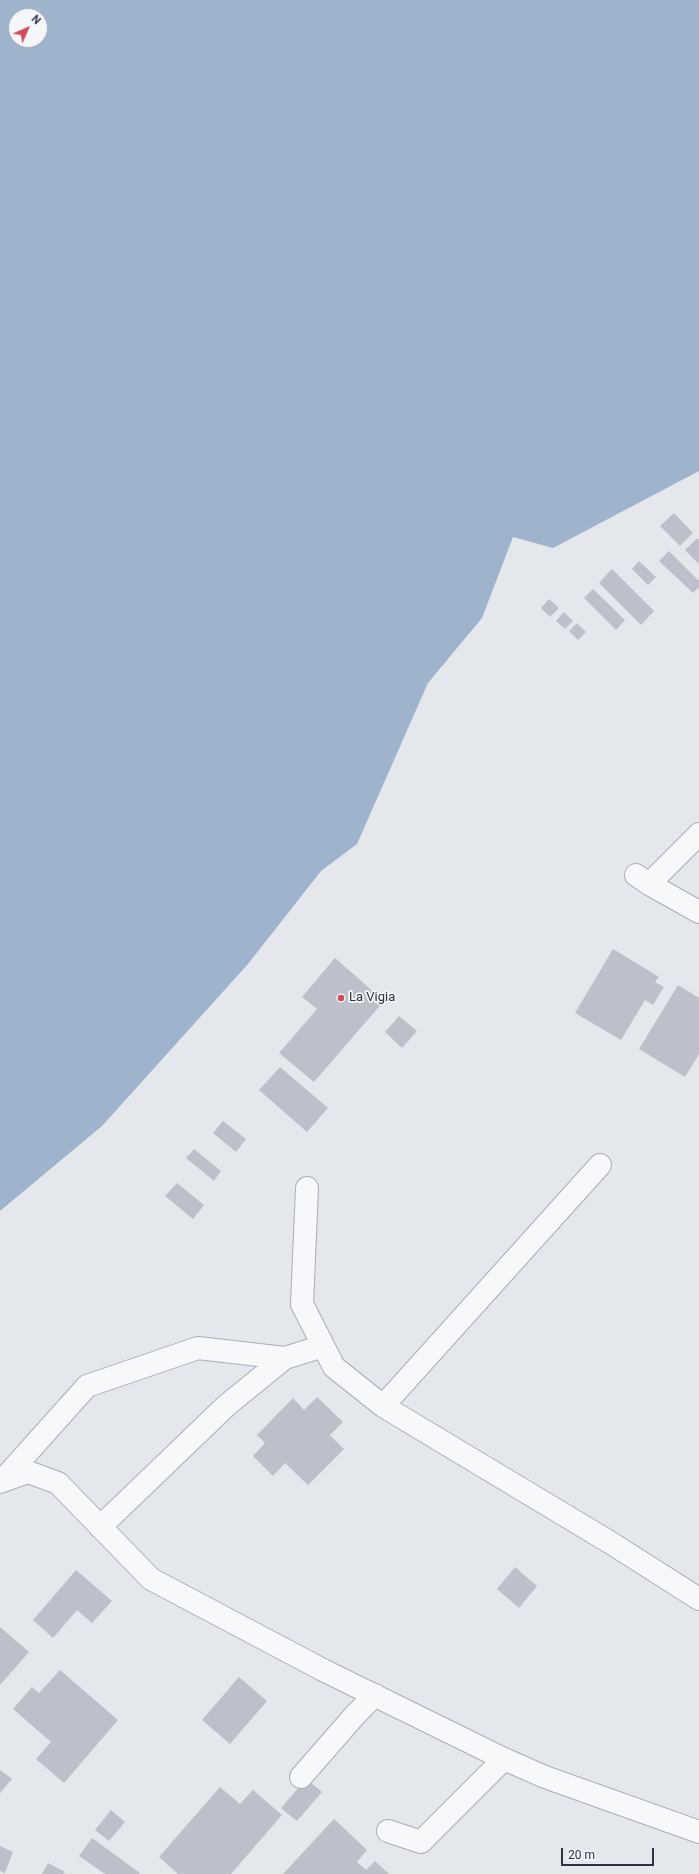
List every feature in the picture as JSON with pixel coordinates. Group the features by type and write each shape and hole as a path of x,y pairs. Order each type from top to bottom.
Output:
{"street":[{"path":"699,834 642,879 699,912"},
{"path":"383,1406 600,1165"},
{"path":"307,1188 302,1304 334,1367 383,1406 611,1543 699,1599"},
{"path":"100,1527 227,1405 285,1358 323,1346"},
{"path":"1,1482 87,1386 198,1348 285,1358"},
{"path":"1,1482 28,1472 58,1483 151,1579 322,1670 545,1777 699,1832"},
{"path":"301,1777 374,1695"},
{"path":"388,1831 421,1842 504,1758"}],"water":[{"path":"0,0 699,0 699,471 553,548 513,537 482,618 428,683 357,844 321,871 248,964 102,1126 0,1211"}],"building":[{"path":"674,513 693,533 680,546 660,526"},
{"path":"697,538 699,540 699,564 685,550"},
{"path":"669,551 699,581 699,587 693,593 659,561"},
{"path":"639,561 656,577 648,585 632,569"},
{"path":"612,569 654,611 641,625 599,583"},
{"path":"593,589 625,620 616,630 584,598"},
{"path":"549,599 559,608 550,617 541,608"},
{"path":"564,612 573,621 565,629 556,621"},
{"path":"577,623 586,632 578,640 569,631"},
{"path":"613,949 659,977 655,982 664,987 653,1005 645,1000 621,1040 575,1013"},
{"path":"335,958 384,1001 314,1082 279,1053 317,1009 302,997"},
{"path":"678,985 699,998 699,1054 685,1077 639,1049"},
{"path":"399,1016 417,1031 402,1048 385,1032"},
{"path":"280,1067 328,1108 307,1132 259,1090"},
{"path":"223,1121 246,1139 236,1152 213,1133"},
{"path":"194,1149 221,1171 214,1181 186,1158"},
{"path":"177,1183 204,1205 193,1219 165,1196"},
{"path":"317,1397 343,1422 330,1435 344,1449 308,1485 285,1463 273,1476 253,1456 265,1443 257,1435 293,1398 304,1410"},
{"path":"515,1567 537,1586 519,1608 497,1589"},
{"path":"76,1570 112,1601 92,1623 77,1610 53,1638 33,1620"},
{"path":"0,1627 29,1652 0,1685"},
{"path":"60,1670 118,1720 64,1783 36,1759 51,1742 13,1709 32,1687 39,1693"},
{"path":"239,1677 267,1701 230,1744 202,1720"},
{"path":"0,1770 12,1779 0,1793"},
{"path":"306,1779 322,1792 297,1821 281,1808"},
{"path":"220,1787 240,1804 253,1790 282,1815 231,1874 178,1874 159,1857"},
{"path":"111,1810 125,1822 109,1841 95,1830"},
{"path":"334,1819 367,1850 357,1862 366,1870 375,1861 389,1874 283,1874"},
{"path":"92,1838 140,1873 105,1874 79,1856"},
{"path":"0,1846 13,1852 5,1873 0,1871"},
{"path":"48,1863 65,1872 63,1874 42,1874"}],"place":[{"name":"La Vigia","path":"341,998"}]}
